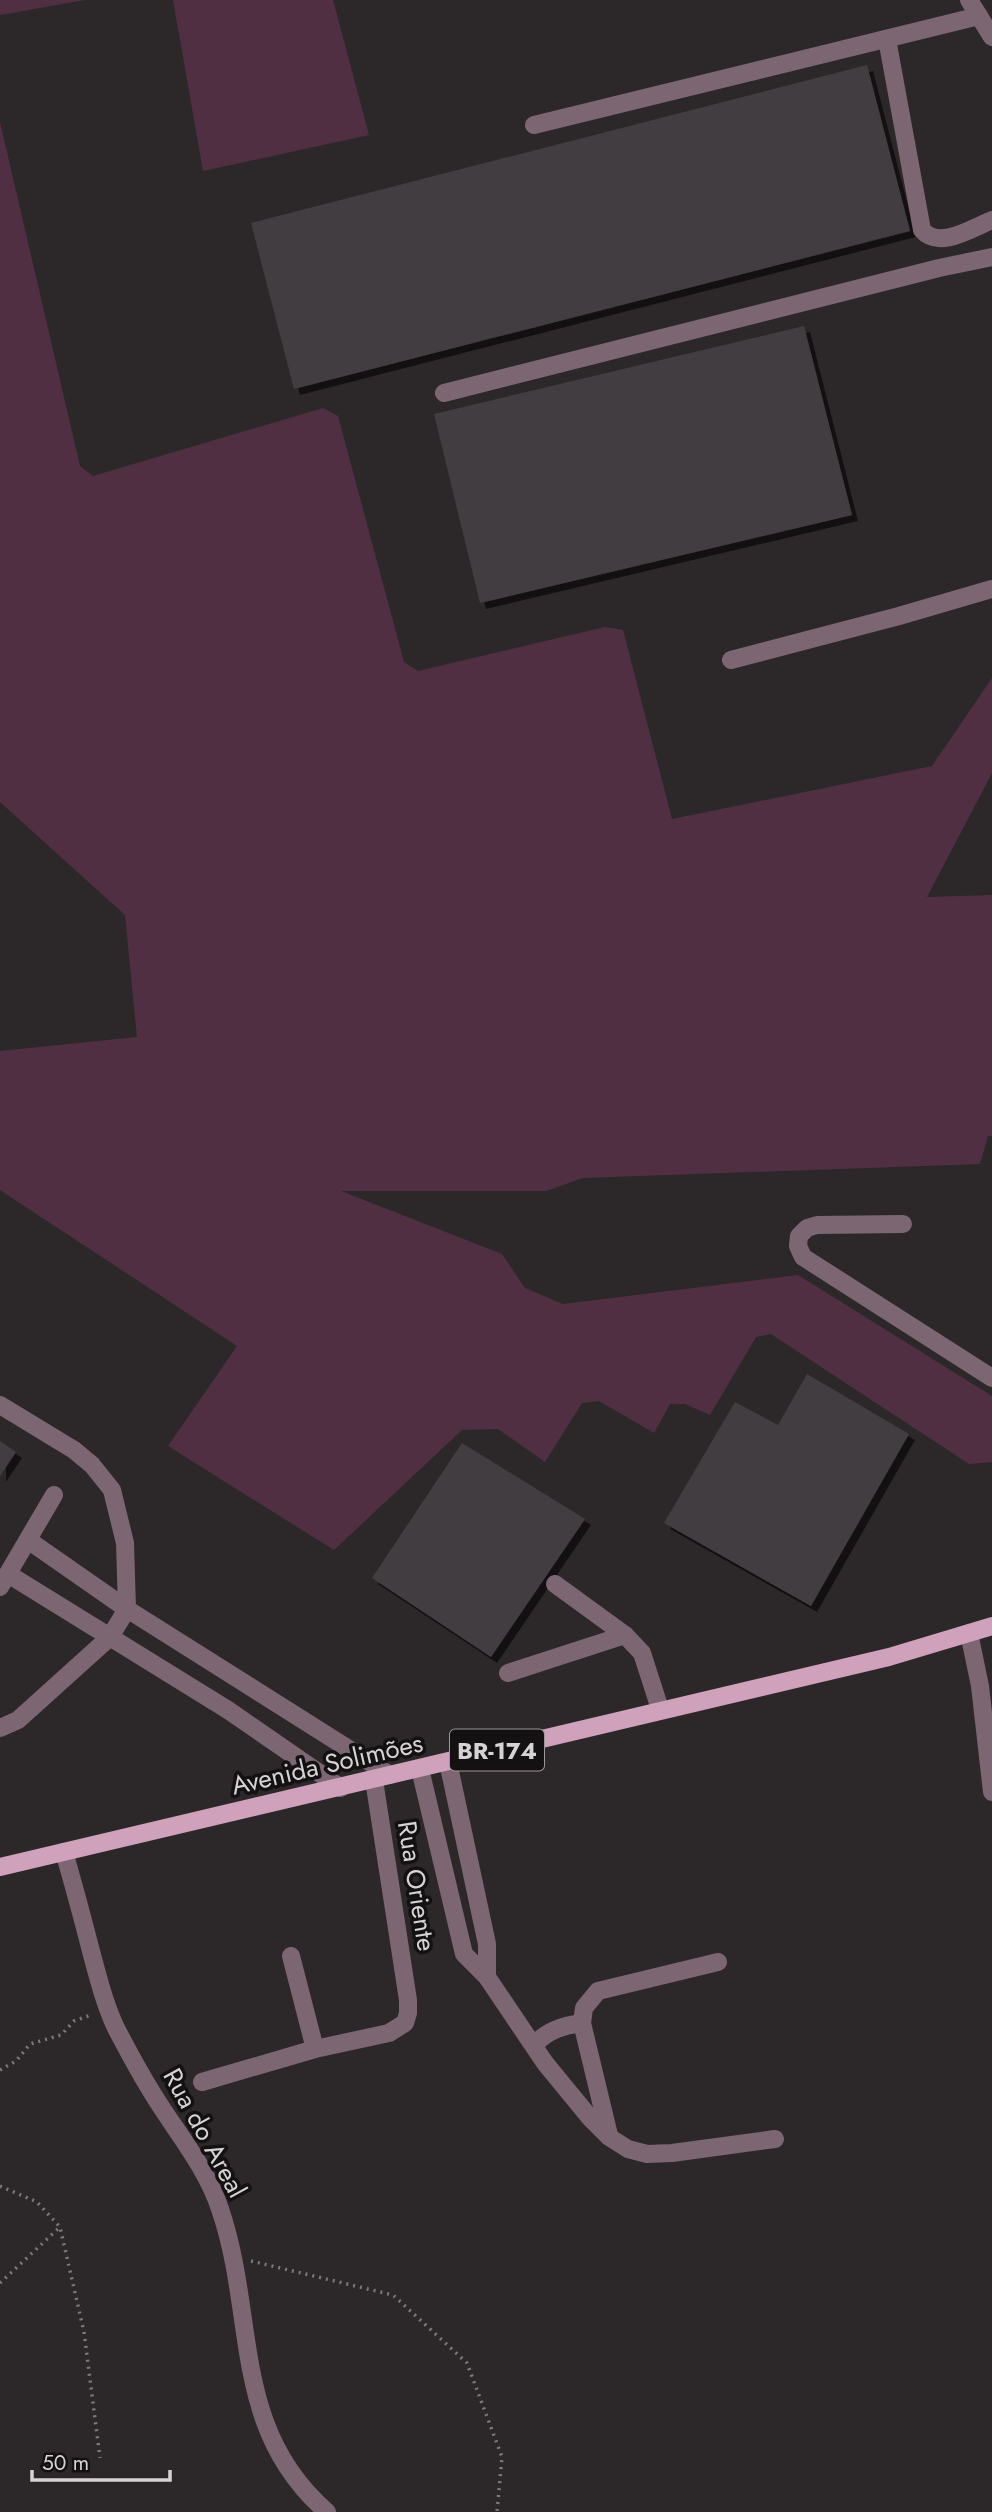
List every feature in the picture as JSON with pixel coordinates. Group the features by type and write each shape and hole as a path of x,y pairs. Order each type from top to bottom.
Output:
{"main road":[{"name":"Avenida Solimões","path":"0,1867 889,1657 992,1626"}],"street":[{"path":"969,0 992,37"},
{"path":"534,125 979,16"},
{"path":"887,39 922,230 928,237 937,239 992,220"},
{"path":"444,393 992,257"},
{"path":"731,660 992,589"},
{"path":"903,1224 807,1228 799,1236 798,1246 803,1257 992,1378"},
{"path":"0,1405 74,1450 92,1465 112,1490 125,1543 127,1609 110,1637 18,1720 0,1728"},
{"path":"54,1496 4,1580 110,1637 228,1710 341,1788"},
{"path":"28,1540 127,1609 382,1777"},
{"path":"555,1584 625,1635 642,1653 660,1709"},
{"path":"969,1633 988,1720 992,1791"},
{"path":"508,1673 625,1635"},
{"path":"448,1762 485,1934 488,1960 486,1977"},
{"path":"421,1769 458,1938 464,1954 486,1977 564,2088 610,2137 628,2149 647,2154 775,2139"},
{"name":"Rua Oriente","path":"315,2049 388,2033 405,2023 408,2013 382,1777"},
{"name":"Rua do Areal","path":"64,1852 107,2009 153,2096 210,2185 220,2209 232,2257 249,2367 259,2409 275,2446 296,2480 327,2512"},
{"path":"202,2082 315,2049 291,1956"},
{"path":"610,2137 582,2023 584,2008 598,1991 718,1962"},
{"path":"534,2045 543,2035 562,2026 582,2023"},
{"path":"564,2088 587,2088 594,2075"}],"path":[{"path":"0,2070 16,2061 30,2044 61,2035 74,2021 107,2009"},
{"path":"0,2186 37,2202 60,2227 84,2332 100,2458"},
{"path":"0,2283 60,2227"},
{"path":"232,2257 393,2295 467,2363 502,2457 498,2512"}],"shaded area":[{"path":"0,0 85,0 0,15"},
{"path":"173,0 333,0 369,135 203,171"},
{"path":"0,122 80,466 93,476 323,408 338,416 404,662 418,671 605,627 623,630 672,819 932,766 992,678 992,773 927,897 992,895 992,1136 988,1136 980,1164 583,1178 546,1191 341,1191 502,1254 525,1288 563,1304 798,1275 992,1396 992,1462 969,1464 771,1334 756,1337 710,1415 685,1404 670,1404 654,1433 599,1401 582,1403 545,1462 498,1429 462,1430 334,1550 168,1446 237,1346 0,1190 0,1051 137,1037 125,915 0,802"}],"building":[{"path":"867,65 910,231 294,389 251,223"},
{"path":"804,326 852,515 480,603 434,414"},
{"path":"807,1374 909,1434 811,1606 664,1523 735,1402 778,1425"},
{"path":"0,1441 16,1452 0,1476"},
{"path":"462,1443 585,1519 491,1657 372,1578"}]}
